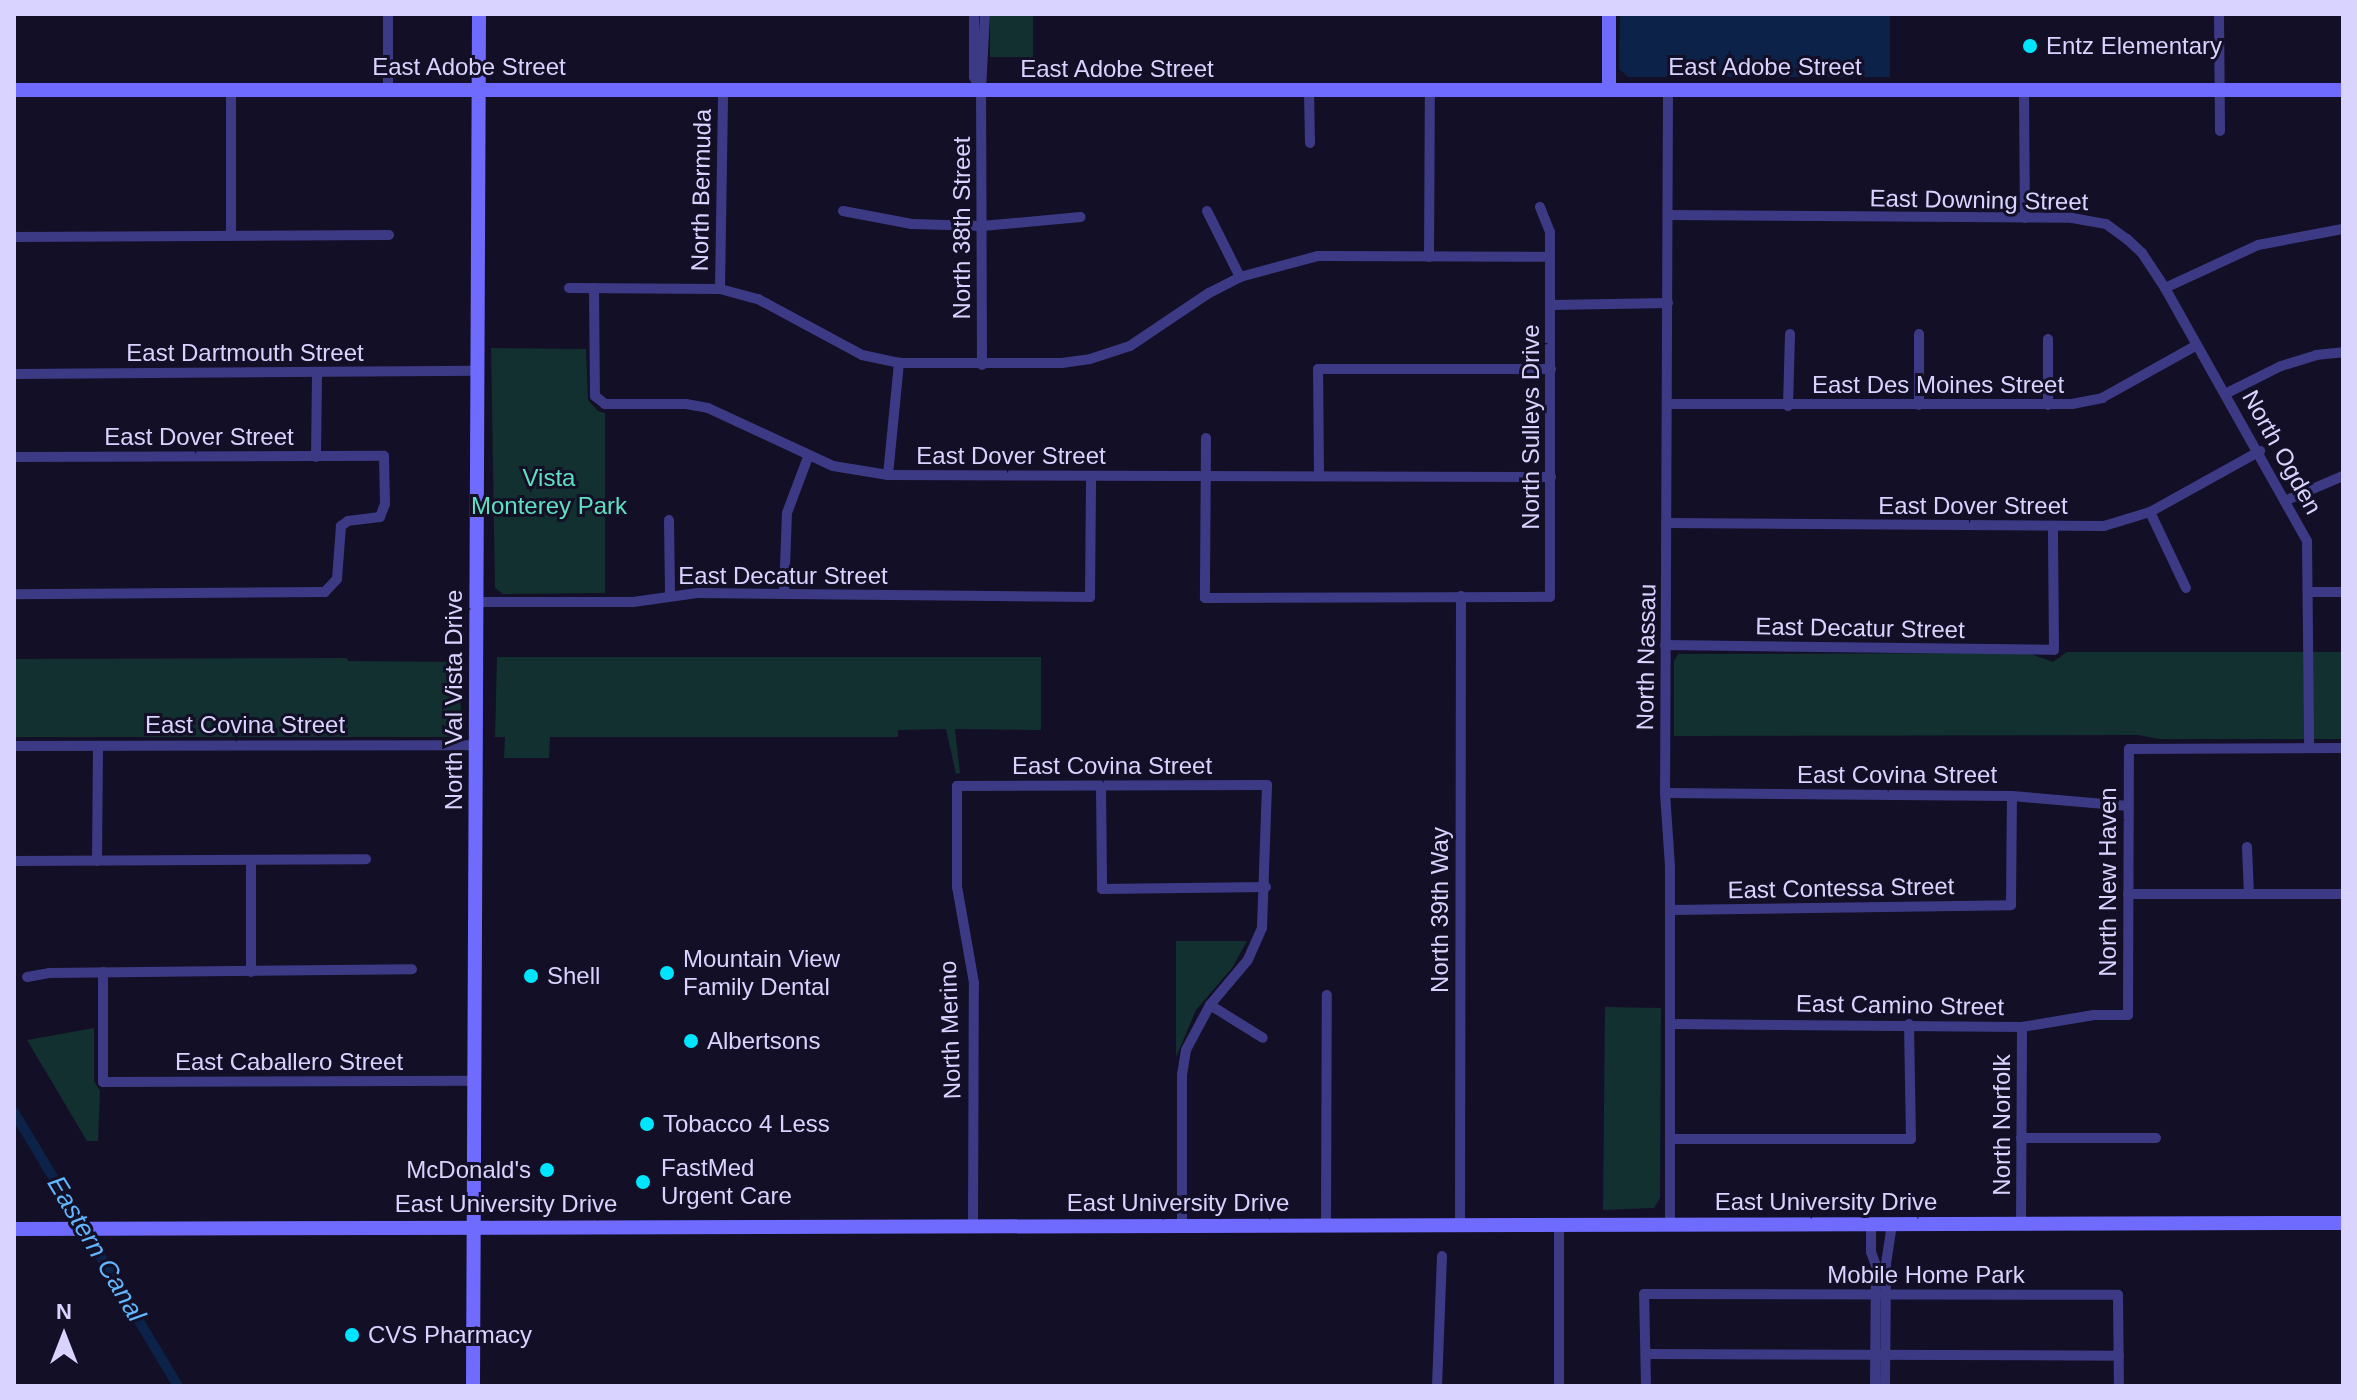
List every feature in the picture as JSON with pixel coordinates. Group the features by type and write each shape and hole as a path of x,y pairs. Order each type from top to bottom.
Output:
{"main road":[{"name":"North Val Vista Drive","path":"473,1386 479,14"},
{"path":"1609,14 1609,90"},
{"name":"East Adobe Street","path":"14,90 2343,90"},
{"name":"East University Drive","path":"14,1229 2343,1223"}],"street":[{"path":"388,14 388,88"},
{"name":"North 38th Street","path":"974,14 980,35"},
{"name":"North 38th Street","path":"982,365 980,35 985,14"},
{"path":"2219,14 2220,131"},
{"path":"2024,88 2025,218"},
{"path":"231,89 231,236"},
{"name":"North Nassau","path":"1668,90 1665,793 1671,910 1670,1224"},
{"name":"North Bermuda","path":"720,289 723,91"},
{"path":"1309,91 1310,143"},
{"path":"1429,257 1430,92"},
{"name":"North Sulleys Drive","path":"1461,596 1550,597 1550,232 1540,207"},
{"path":"843,211 912,224 982,226 1081,217"},
{"path":"1207,211 1240,277"},
{"name":"East Downing Street","path":"1668,215 2072,218 2106,224 2142,253 2165,288"},
{"path":"2165,288 2258,245 2343,229"},
{"path":"14,237 389,235"},
{"path":"569,288 720,289 758,299 828,340 862,355 899,363 1062,363 1111,354 1130,346 1209,293 1240,277 1318,256 1550,257"},
{"name":"East Dover Street","path":"594,288 595,396 605,404 686,404 708,408 833,466 888,475 1551,477"},
{"name":"North Ogden","path":"2165,288 2195,346 2227,393 2260,451 2307,541 2309,748"},
{"path":"1551,305 1668,303"},
{"path":"1788,406 1790,334"},
{"path":"1919,334 1919,405"},
{"path":"2048,339 2048,405"},
{"name":"East Des Moines Street","path":"1667,404 2048,405 2102,398 2195,346"},
{"path":"2227,393 2281,366 2316,355 2343,352"},
{"path":"888,475 899,363"},
{"path":"1319,475 1318,369 1551,369"},
{"name":"East Dartmouth Street","path":"14,374 477,371"},
{"path":"316,457 317,373"},
{"path":"1206,438 1205,598 1461,596"},
{"name":"East Dover Street","path":"1668,523 2104,526 2150,512 2260,451"},
{"name":"East Dover Street","path":"14,457 384,456 385,504 380,517 348,521 341,526 338,571 334,586 325,592 14,594"},
{"path":"784,594 787,513 808,457"},
{"path":"2287,500 2343,476"},
{"name":"East Decatur Street","path":"477,602 633,602 670,595 784,594 1090,597 1091,477"},
{"path":"2150,512 2186,588"},
{"path":"669,520 670,595"},
{"name":"East Decatur Street","path":"1665,645 2054,650 2053,527"},
{"path":"2309,592 2343,592"},
{"name":"North 39th Way","path":"1460,1225 1461,596"},
{"name":"East Covina Street","path":"14,746 475,745"},
{"path":"97,861 98,746"},
{"path":"2309,748 2343,748"},
{"name":"North New Haven","path":"2128,1015 2129,749 2309,748"},
{"name":"East Covina Street","path":"957,786 1267,785 1266,887"},
{"name":"North Merino","path":"957,786 957,887 974,983 973,1226"},
{"path":"1101,786 1102,889 1266,887 1262,928 1247,961 1210,1005 1186,1050 1182,1074 1182,1226"},
{"name":"East Covina Street","path":"1665,793 2012,796 2128,806"},
{"name":"East Contessa Street","path":"1671,910 2011,905 2012,796"},
{"path":"2247,847 2249,894"},
{"path":"14,861 366,859"},
{"path":"251,860 251,972"},
{"path":"2128,894 2343,894"},
{"path":"27,977 103,972 412,969"},
{"name":"East Caballero Street","path":"103,972 103,1082 475,1081"},
{"path":"1326,1225 1327,995"},
{"path":"1210,1005 1263,1038"},
{"name":"East Camino Street","path":"1670,1024 2022,1027 2094,1015 2128,1015"},
{"path":"1671,1139 1911,1139 1909,1024"},
{"name":"North Norfolk","path":"2021,1224 2022,1027"},
{"path":"2021,1138 2156,1138"},
{"path":"1871,1224 1881,1296 1881,1355 1885,1386"},
{"path":"1881,1296 1892,1224"},
{"path":"1559,1225 1559,1386"},
{"path":"1437,1386 1442,1256"},
{"name":"Mobile Home Park","path":"1646,1354 1644,1294 2118,1295 2119,1386"},
{"path":"1646,1386 1646,1354 2119,1356"},
{"path":"1875,1386 1881,1355"}],"green space":[{"path":"990,14 1033,14 1033,57 990,57"},
{"name":"Vista Monterey Park","path":"491,348 586,349 588,400 598,411 605,413 605,593 503,594 495,588"},
{"path":"2067,652 2343,652 2343,739 2159,739 2138,735 1674,736 1674,661 1678,654 2028,653 2053,662"},
{"path":"497,657 1041,657 1041,730 955,729 960,773 956,774 946,729 898,730 898,737 550,737 549,758 504,758 505,737 495,737"},
{"path":"347,658 348,661 460,662 461,727 456,737 14,737 14,659"},
{"path":"1176,941 1247,941 1232,968 1196,1010 1176,1057"},
{"path":"1605,1007 1661,1008 1660,1198 1654,1208 1603,1210"},
{"path":"94,1028 94,1081 100,1091 98,1141 87,1141 27,1040"}],"water":[{"path":"1620,14 1890,14 1890,77 1628,77 1619,69"}],"waterway":[{"name":"Eastern Canal","path":"14,1112 178,1386"}],"place":[{"name":"Entz Elementary","path":"2030,46"},
{"name":"Mountain View Family Dental","path":"667,973"},
{"name":"Shell","path":"531,976"},
{"name":"Albertsons","path":"691,1041"},
{"name":"Tobacco 4 Less","path":"647,1124"},
{"name":"McDonald's","path":"547,1170"},
{"name":"FastMed Urgent Care","path":"643,1182"},
{"name":"CVS Pharmacy","path":"352,1335"}]}
